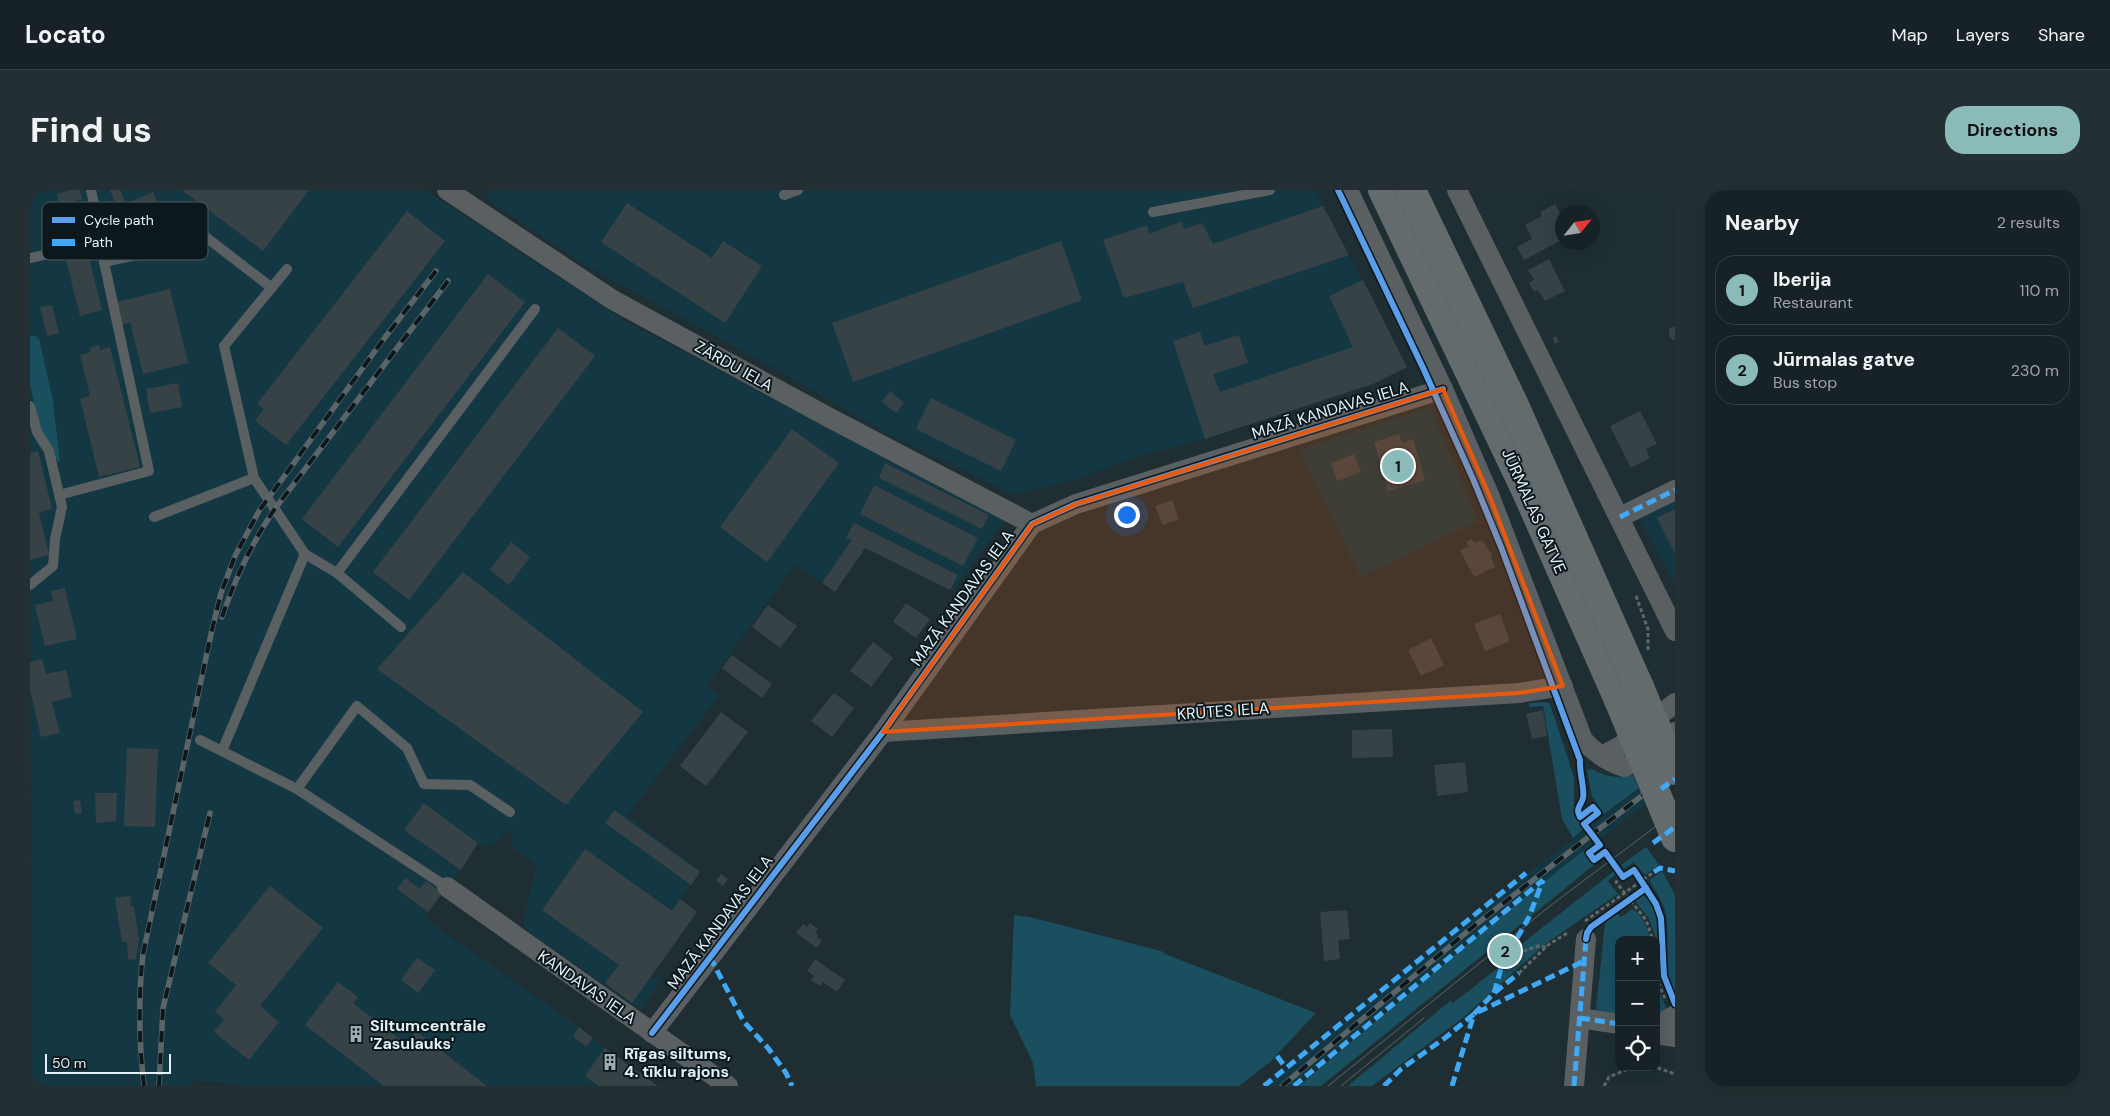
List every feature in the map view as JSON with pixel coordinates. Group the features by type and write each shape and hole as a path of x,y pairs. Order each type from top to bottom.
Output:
{"main road":[{"name":"JŪRMALAS GATVE","path":"1382,190 1526,492 1629,693 1675,771"},
{"name":"JŪRMALAS GATVE","path":"1412,190 1514,403 1629,693 1675,838"}],"street":[{"name":"ZĀRDU IELA","path":"448,190 613,300 828,417 1032,524"},
{"path":"1348,190 1443,389 1505,534 1583,740 1592,750 1614,764 1624,767 1630,766 1675,732"},
{"path":"1457,190 1675,631"},
{"name":"MAZĀ KANDAVAS IELA","path":"652,1033 883,732 1032,524 1076,504 1443,389"},
{"path":"1620,517 1675,490"},
{"name":"KRŪTES IELA","path":"883,732 1519,693 1563,686"},
{"path":"1602,756 1622,745 1675,703"},
{"name":"KANDAVAS IELA","path":"447,887 728,1086"},
{"path":"1574,1086 1580,1018 1582,930"},
{"path":"1580,1018 1615,1023"},
{"path":"1660,1035 1675,1037"}],"lane":[{"path":"784,195 798,190"},
{"path":"1153,212 1270,190"},
{"path":"208,239 272,288"},
{"path":"59,494 149,471 104,262 113,260"},
{"path":"286,269 224,346 254,478 305,554 337,573 401,627"},
{"path":"337,573 535,309"},
{"path":"30,406 37,432 48,451 62,506 55,539 53,566 30,585"},
{"path":"154,517 254,478"},
{"path":"222,752 305,554"},
{"path":"297,789 357,706 407,748 424,784 470,785 510,812"},
{"path":"200,740 297,789 447,887"}],"path":[{"path":"1635,594 1648,629 1648,656"},
{"path":"1519,973 1546,947 1582,930 1640,878 1654,872"},
{"path":"1624,874 1616,882 1624,893 1631,898 1646,920 1652,936"},
{"path":"1640,878 1646,888"},
{"path":"1622,904 1631,898"},
{"path":"1510,955 1538,946 1546,947"},
{"path":"1663,968 1669,992 1670,1015"},
{"path":"1659,981 1670,1015"},
{"path":"1660,1069 1675,1074"},
{"path":"1604,1086 1609,1077 1623,1071"}],"highlighted area":[{"path":"1443,389 1490,497 1563,686 1519,693 883,732 1032,524 1076,504"}],"shaded area":[{"path":"30,190 425,190 627,322 868,449 1006,519 953,591 866,548 835,592 795,565 707,685 720,695 627,816 701,871 680,899 697,912 649,979 663,978 641,1010 522,927 537,865 511,846 514,837 506,831 500,840 486,847 478,843 461,870 424,918 579,1027 658,1086 247,1086 191,1080 191,1086 31,1086"},
{"path":"490,190 1315,190 1407,367 1373,384 1205,439 1136,457 1077,479 1014,495 887,433 765,363 585,265 485,198"},
{"path":"30,336 36,336 39,339 53,401 60,462 54,460 40,429 30,384"},
{"path":"1430,407 1478,521 1361,577 1299,450"},
{"path":"1675,497 1675,584 1638,516"},
{"path":"1546,702 1550,704 1574,777 1574,815 1584,829 1573,838 1562,819 1543,706 1529,707 1529,703"},
{"path":"1675,762 1675,781 1450,956 1294,1086 1264,1086 1531,871"},
{"path":"1592,769 1612,776 1623,777 1633,775 1639,788 1604,814 1592,796 1587,770"},
{"path":"1646,847 1659,865 1645,875 1634,862 1624,869 1621,865"},
{"path":"1583,851 1594,865 1321,1086 1299,1086 1491,924"},
{"path":"1614,871 1616,874 1608,881 1618,894 1545,944 1464,1017 1372,1086 1348,1086 1450,1001 1453,1003 1512,957 1514,950"},
{"path":"1662,871 1675,895 1675,995 1669,974 1668,932 1665,911 1649,880"},
{"path":"1643,895 1648,899 1658,922 1659,936 1655,936 1649,919 1635,901"},
{"path":"1632,909 1636,911 1642,918 1649,936 1615,936 1615,1014 1599,1012 1596,1009 1605,923 1617,913 1621,917"},
{"path":"1014,915 1030,917 1161,951 1316,1013 1270,1062 1239,1086 1036,1086 1033,1063 1010,1015"},
{"path":"1660,993 1668,1012 1660,1016"}],"building":[{"path":"71,190 80,190 82,199 71,202 59,202 57,194"},
{"path":"110,190 120,190 125,202 115,202"},
{"path":"182,190 309,190 263,251 208,210 208,202 198,202"},
{"path":"153,192 157,202 130,202"},
{"path":"627,203 712,258 723,241 762,266 725,323 601,242"},
{"path":"1556,205 1555,244 1524,260 1517,247 1532,239 1525,225 1542,216 1540,212"},
{"path":"1323,206 1349,255 1193,308 1183,282 1124,298 1103,240 1147,225 1149,234 1182,221 1184,229 1202,223 1213,244"},
{"path":"407,211 445,241 286,445 255,421 264,409 257,404"},
{"path":"1061,241 1082,300 853,382 832,323"},
{"path":"1549,259 1565,291 1545,301 1538,290 1534,292 1529,283 1534,280 1528,270"},
{"path":"66,260 90,260 102,310 80,316"},
{"path":"488,274 525,302 338,547 302,519"},
{"path":"1363,280 1407,367 1373,384 1205,439 1173,341 1200,332 1204,346 1239,335 1248,363 1213,374 1220,392 1353,347 1329,296"},
{"path":"170,289 188,363 143,374 130,322 122,325 117,302"},
{"path":"52,305 59,333 47,336 40,307"},
{"path":"1675,326 1674,340 1669,335 1669,329"},
{"path":"558,328 595,356 409,600 373,572"},
{"path":"1556,336 1559,342 1555,344 1552,338"},
{"path":"99,345 100,350 110,347 140,467 99,477 80,399 90,396 80,355 91,352 89,348"},
{"path":"178,383 182,407 150,413 146,389"},
{"path":"890,391 904,403 896,413 882,402"},
{"path":"931,398 1016,440 1001,471 916,429"},
{"path":"1640,411 1657,444 1646,449 1650,458 1631,468 1610,426"},
{"path":"792,429 839,463 767,562 720,527"},
{"path":"1399,434 1402,443 1413,439 1425,480 1388,491 1374,442"},
{"path":"38,451 52,509 39,512 49,555 30,560 30,453"},
{"path":"1354,454 1361,472 1337,481 1331,463"},
{"path":"885,463 989,515 982,529 879,478"},
{"path":"874,485 978,538 963,566 860,514"},
{"path":"1172,500 1179,519 1163,525 1155,506"},
{"path":"1675,509 1675,553 1657,518"},
{"path":"854,523 958,575 950,590 865,548 835,592 822,583 852,540 846,538"},
{"path":"1472,539 1474,543 1482,540 1492,555 1495,567 1474,577 1460,550 1469,546 1466,542"},
{"path":"511,542 530,557 509,585 490,570"},
{"path":"463,572 643,712 566,805 377,669"},
{"path":"65,588 77,639 45,646 35,605 53,601 51,591"},
{"path":"906,603 930,619 916,638 893,622"},
{"path":"768,605 797,626 780,648 752,627"},
{"path":"1500,614 1510,641 1485,651 1474,624"},
{"path":"1431,638 1444,665 1421,676 1408,650"},
{"path":"873,642 893,658 871,687 850,671"},
{"path":"732,655 772,684 762,698 722,668"},
{"path":"42,659 46,674 66,670 72,697 52,702 60,733 41,737 30,690 30,662"},
{"path":"834,693 854,708 832,737 811,721"},
{"path":"1543,710 1547,736 1532,739 1526,714"},
{"path":"721,712 748,732 706,786 680,766"},
{"path":"1392,729 1393,757 1352,758 1352,730"},
{"path":"127,748 158,749 155,827 124,826"},
{"path":"1465,762 1468,792 1437,796 1434,765"},
{"path":"95,793 117,793 116,821 96,823"},
{"path":"80,800 82,813 75,814 73,801"},
{"path":"424,803 478,843 461,870 404,830"},
{"path":"614,810 700,872 691,885 605,823"},
{"path":"585,849 672,911 680,899 697,912 632,1003 605,983 619,965 542,910"},
{"path":"721,874 728,879 723,886 716,881"},
{"path":"405,878 420,889 426,881 442,893 428,912 397,889"},
{"path":"270,886 323,928 260,1006 279,1022 249,1060 214,1032 224,1019 215,1012 236,985 208,963"},
{"path":"130,896 131,907 134,907 139,939 136,959 128,960 127,942 122,942 115,898"},
{"path":"1347,910 1350,939 1338,940 1340,959 1324,961 1320,912"},
{"path":"810,923 818,929 815,933 822,941 817,948 796,933 803,924 807,927"},
{"path":"417,958 435,970 418,993 401,980"},
{"path":"815,959 845,980 837,992 823,982 820,986 811,980 814,976 807,971"},
{"name":"Siltumcentrāle 'Zasulauks'","path":"338,982 358,997 353,1003 406,1044 416,1031 487,1086 384,1086 305,1025"},
{"path":"579,1027 593,1038 586,1047 573,1036"},
{"name":"Rīgas siltums, 4. tīklu rajons","path":"605,1048 658,1086 599,1086 585,1076"}],"tram line":[{"path":"1393,190 1539,500 1609,656 1675,814"},
{"path":"1328,1086 1550,906 1675,812"},
{"path":"1341,1086 1424,1018"}],"railway":[{"path":"144,1086 140,1020 143,954 221,593 235,556 259,511 383,340 436,271"},
{"path":"222,617 244,562 274,510 448,281"},
{"path":"1282,1086 1474,926 1675,770"},
{"path":"159,1086 163,1008 210,813"}],"marked path":[{"path":"1620,517 1675,490"},
{"path":"1661,789 1675,779"},
{"path":"1653,843 1675,827"},
{"path":"1654,872 1660,868 1675,871"},
{"path":"1264,1086 1526,873"},
{"path":"1494,993 1502,965 1529,917 1543,880"},
{"path":"1294,1086 1543,880"},
{"path":"1574,1086 1586,939"},
{"path":"710,957 744,1022 768,1048 786,1073 792,1086"},
{"path":"1384,1086 1401,1069 1445,1038 1474,1014 1586,960"},
{"path":"1452,1086 1474,1014 1494,993 1519,973"},
{"path":"1580,1018 1615,1023"},
{"path":"1277,1056 1286,1068"}],"cycle path":[{"path":"1338,190 1424,370 1501,547 1580,760 1583,785 1582,801 1578,809 1580,817 1593,807 1598,813 1584,824 1600,845 1589,853 1594,860 1605,852 1623,877 1634,870 1656,904 1661,918 1664,976 1675,1004"},
{"path":"652,1033 883,732 1032,524 1076,504 1443,389"},
{"path":"1586,939 1591,927 1646,888"}],"place":[{"name":"Iberija","path":"1398,466"},
{"name":"Jūrmalas gatve","path":"1505,951"},
{"name":"Siltumcentrāle 'Zasulauks'","path":"356,1034"},
{"name":"Rīgas siltums, 4. tīklu rajons","path":"610,1062"}]}
